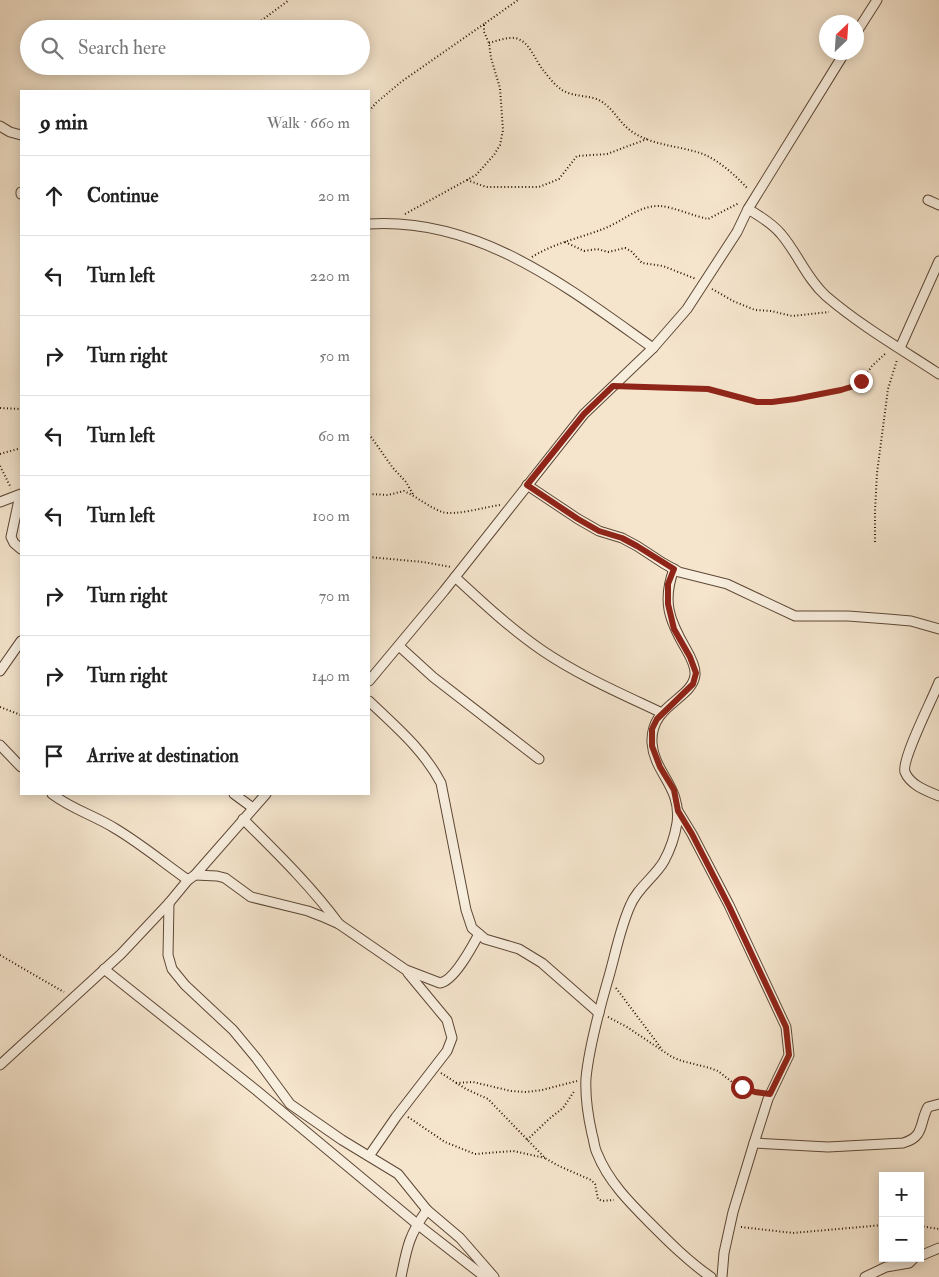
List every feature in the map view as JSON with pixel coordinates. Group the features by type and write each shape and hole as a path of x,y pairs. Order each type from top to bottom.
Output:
{"street":[{"path":"864,20 876,0"},
{"path":"370,679 455,577 584,414 653,348 686,309 737,232 756,194 840,60"},
{"path":"0,126 20,135"},
{"path":"928,200 939,205"},
{"path":"748,209 763,218 781,233 811,278 825,294 859,322 939,374"},
{"path":"370,224 387,223 424,226 490,245 524,262 594,306 653,348"},
{"path":"898,346 939,261"},
{"path":"527,485 578,519 599,531 622,538 679,572 727,584 795,616 848,616 911,621 939,629"},
{"path":"0,502 19,495"},
{"path":"19,495 11,537 20,548"},
{"path":"674,569 668,584 668,604 674,629 690,657 696,673 693,684 657,719 652,729 652,746 660,767 674,790 678,811 676,824 664,862 633,899 626,915 599,1013 586,1078 589,1117 596,1153 610,1177 631,1204 698,1268 711,1277"},
{"path":"455,577 501,620 543,651 598,682 662,713"},
{"path":"0,671 20,642"},
{"path":"399,646 434,677 539,759"},
{"path":"939,682 912,742 904,766 906,774 918,787 939,796"},
{"path":"370,702 410,739 432,767 441,783 466,910 472,928 485,939 519,950 542,963 599,1013"},
{"path":"0,745 20,766"},
{"path":"54,795 80,812 102,820 192,877 217,876 225,878 251,897 308,911 339,924 406,970 434,982 445,982 480,934"},
{"path":"235,795 253,808"},
{"path":"0,1065 121,954 265,795"},
{"path":"678,811 729,906 786,1027 789,1055 770,1094 754,1143 730,1226 722,1277"},
{"path":"243,819 297,872 322,900 339,924"},
{"path":"169,903 168,955 172,969 233,1030 290,1104 342,1140 398,1174 427,1210 460,1238 494,1277"},
{"path":"104,969 256,1090 417,1224 485,1277"},
{"path":"369,1156 447,1051 452,1038 447,1020 406,970"},
{"path":"754,1143 828,1147 903,1143 914,1140 920,1133 928,1107 939,1104"},
{"path":"401,1277 408,1242 427,1210"},
{"path":"924,1254 939,1248"},
{"path":"866,1277 886,1267 910,1262"}],"path":[{"path":"262,20 289,0"},
{"path":"370,111 376,103 401,82 518,0"},
{"path":"387,223 476,175 494,155 500,145 502,130 500,88 490,58 489,43 484,32 484,24"},
{"path":"489,43 512,38 519,39 528,47 543,70 561,90 597,99 616,112 624,126 636,134 704,154 738,178 756,194 708,219 659,206 644,209 606,228 541,251 524,262"},
{"path":"468,180 486,187 539,187 559,179 577,156 607,154 648,139"},
{"path":"564,242 584,251 597,249 608,252 625,248 631,251 642,263 663,266 704,283 718,294 755,310 771,311 792,316 832,312"},
{"path":"613,386 708,389 757,402 795,399 851,387 861,381 872,366 898,346"},
{"path":"875,542 877,473 888,389 898,346"},
{"path":"0,408 20,409"},
{"path":"370,435 392,468 406,482 414,496"},
{"path":"0,454 20,448"},
{"path":"0,466 19,495"},
{"path":"370,494 388,495 404,492 444,513 512,504"},
{"path":"370,557 423,562 461,569"},
{"path":"0,707 20,715"},
{"path":"0,956 73,997"},
{"path":"610,974 620,995 662,1050"},
{"path":"599,1013 627,1027 682,1062 710,1068 718,1071 742,1087 755,1092 770,1094"},
{"path":"434,1068 466,1089 488,1099 545,1158 591,1180 595,1184 598,1199 602,1201 612,1199 631,1204"},
{"path":"456,1083 473,1082 526,1092 581,1080 563,1108 527,1140"},
{"path":"400,1112 445,1142 475,1154 513,1151 545,1158"},
{"path":"730,1226 793,1233 879,1225"},
{"path":"924,1227 939,1229"}],"route":[{"path":"742,1087 755,1092 770,1094 789,1055 786,1027 729,906 678,811 674,790 660,767 652,746 652,729 657,719 693,684 696,673 690,657 674,629 668,604 668,584 674,569 622,538 599,531 527,485 584,414 613,386 708,389 742,399 772,402 841,390 861,381"}]}
